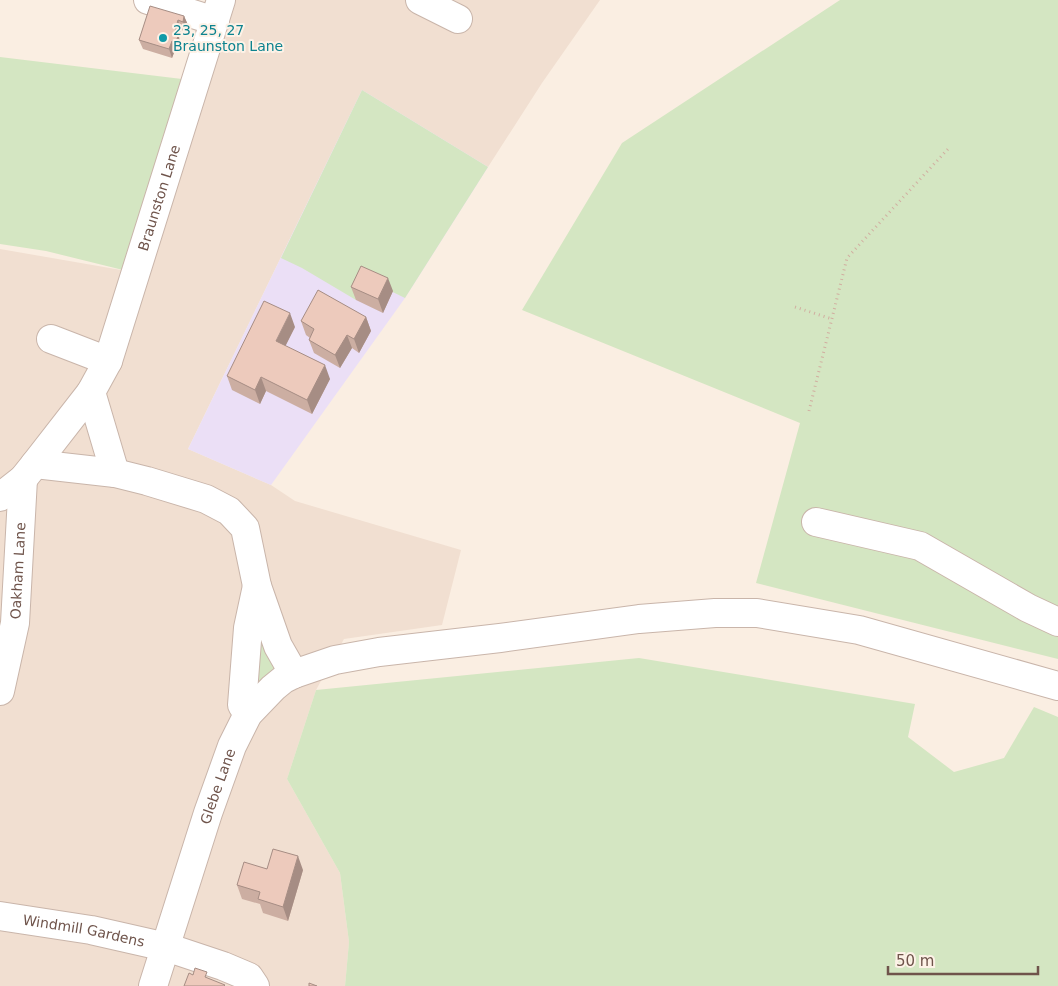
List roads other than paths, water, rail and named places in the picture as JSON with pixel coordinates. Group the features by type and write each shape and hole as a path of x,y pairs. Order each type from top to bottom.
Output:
{"street":[{"path":"148,0 218,11"},
{"path":"420,0 458,19"},
{"name":"Braunston Lane","path":"29,471 91,392 108,361 218,11"},
{"path":"51,339 108,361"},
{"path":"91,392 115,473"},
{"path":"0,497 29,471 115,473 206,499 229,511 245,528 257,586 278,646 294,674"},
{"name":"Oakham Lane","path":"0,691 15,623 29,471"},
{"path":"816,522 920,546 1028,608 1058,622"},
{"path":"248,714 242,705 248,628 257,586"},
{"name":"Glebe Lane","path":"154,986 208,813 232,746 248,714 273,688 294,674 335,660 379,652 638,619 715,613 757,613 858,630 1058,686"},
{"name":"Windmill Gardens","path":"0,916 91,930 166,947 224,966 249,977 254,986"}],"place":[{"name":"23, 25, 27 Braunston Lane","path":"163,38"}]}
